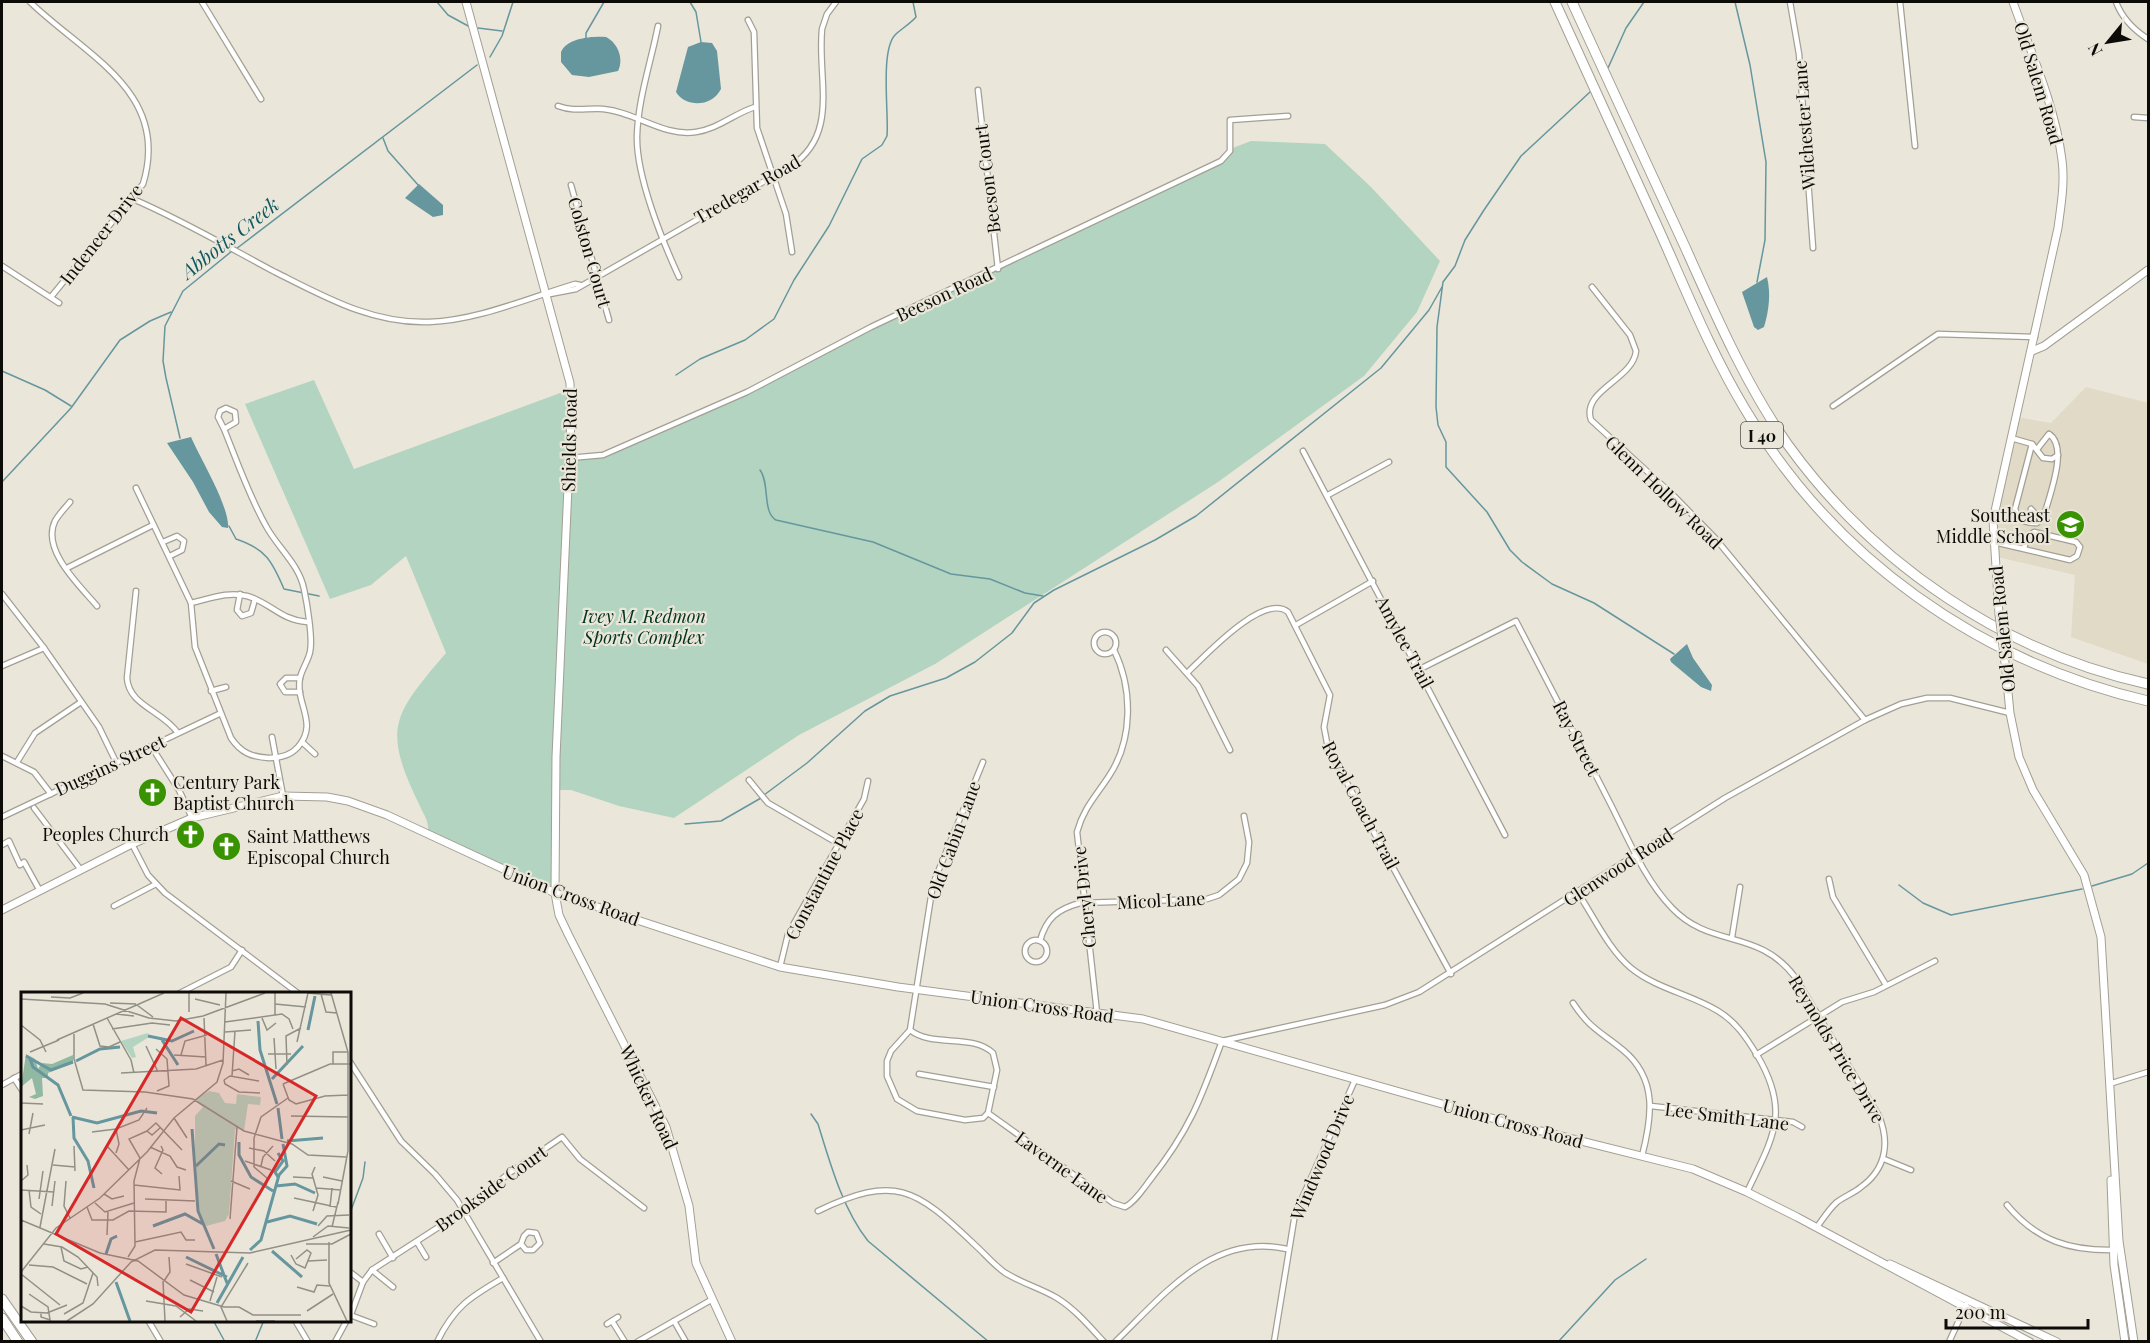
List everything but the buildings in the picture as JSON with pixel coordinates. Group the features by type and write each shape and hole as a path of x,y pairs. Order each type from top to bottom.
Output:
{"highway":[{"name":"I 40","path":"1555,2 1707,335 1745,409 1790,476 1841,534 1899,585 1963,629 2032,664 2105,691 2148,701"},
{"name":"I 40","path":"1572,2 1745,375 1788,445 1839,507 1900,563 1969,612 2044,651 2121,678 2148,684"},
{"path":"2,1299 32,1341"},
{"path":"2,1318 18,1341"}],"street":[{"name":"Indeneer Drive","path":"30,2 132,92 144,115 150,142 149,165 143,184 51,297"},
{"path":"201,2 261,99"},
{"name":"Shields Road","path":"466,2 570,383 569,458 556,757 555,893"},
{"name":"Tredegar Road","path":"133,199 326,298 362,313 397,320 430,322 465,316 575,284 580,285 801,160 819,135 824,111 822,29 827,14 836,2"},
{"name":"Wilchester Lane","path":"1790,2 1799,54 1813,248"},
{"path":"1900,2 1915,147"},
{"name":"Old Salem Road","path":"2013,2 2048,99 2062,161 2063,194 2032,351 1993,520 1994,543 2010,713 2019,757 2032,790 2084,875 2101,937 2117,1250 2125,1341"},
{"path":"2116,2 2127,21 2138,33 2148,39"},
{"path":"748,20 754,32 757,128 788,223 792,252"},
{"path":"658,26 638,118 639,158 661,240 679,277"},
{"name":"Beeson Court","path":"978,90 998,268"},
{"path":"558,106 576,111 604,109 638,118 674,133 687,134 712,128 755,107"},
{"name":"Beeson Road","path":"569,458 603,455 747,392 871,327 1221,161 1230,149 1230,120 1288,116"},
{"path":"2134,117 2148,118"},
{"name":"Colston Court","path":"571,184 609,320"},
{"path":"2,266 59,303"},
{"path":"2032,351 2044,346 2148,270"},
{"name":"Glenn Hollow Road","path":"1592,287 1630,335 1636,351 1628,369 1594,399 1589,412 1591,420 1674,496 1715,538 1865,720"},
{"path":"1833,406 1938,334 2035,337"},
{"path":"136,488 191,603 195,647 219,714 231,738 251,756 277,758 294,752 302,742 308,722 300,692 300,678 311,647 301,579 265,526 218,417 220,411 226,408 235,412 236,422 224,429"},
{"path":"2032,444 2015,509 2025,523 2037,523 2044,516 2058,455 2058,445 2049,434 2038,448"},
{"path":"2011,438 2032,444 2038,448 2043,458 2052,459 2058,455"},
{"name":"Amylee Trail","path":"1304,451 1505,835"},
{"path":"1328,495 1389,462"},
{"path":"70,502 55,522 52,534 54,547 67,568 97,606"},
{"path":"2031,509 2040,519"},
{"path":"67,568 153,525"},
{"path":"1994,543 2070,560 2077,556 2080,548 2076,542 2034,532 2028,536 2024,548"},
{"path":"163,542 177,536 184,541 182,550 170,556"},
{"path":"1296,625 1373,581"},
{"path":"136,591 127,678 129,689 135,698 167,719 178,733"},
{"path":"2,594 44,648 99,727 116,762"},
{"path":"191,603 225,594 240,594 255,599 278,614 295,621 307,622"},
{"path":"240,594 237,610 242,616 251,613 255,599"},
{"name":"Royal Coach Trail","path":"1188,672 1228,633 1261,613 1283,608 1296,625 1330,695 1324,727 1328,748 1451,974"},
{"name":"Ray Street","path":"1420,669 1516,621 1637,855"},
{"path":"1105,631 1112,634 1117,644 1114,650 1104,654 1097,651 1094,644 1095,637 1105,631"},
{"path":"2,666 44,648"},
{"name":"Cheryl Drive","path":"1097,1013 1077,850 1078,825 1083,810 1109,776 1119,757 1127,732 1125,692 1114,650"},
{"path":"1166,650 1188,672 1198,686 1230,750"},
{"path":"300,678 286,678 280,684 285,692 300,692"},
{"path":"211,691 226,687"},
{"name":"Glenwood Road","path":"1222,1041 1385,1005 1419,992 1451,974 1725,798 1865,720 1901,704 1927,698 1950,698 2010,713"},
{"path":"17,762 35,733 81,702"},
{"name":"Duggins Street","path":"2,817 219,714"},
{"path":"272,737 283,796"},
{"path":"302,742 315,754"},
{"path":"151,746 179,790 192,818"},
{"path":"2,756 34,772 51,794"},
{"name":"Old Cabin Lane","path":"910,1030 933,884 983,762"},
{"path":"749,780 768,803 839,844"},
{"name":"Constantine Place","path":"780,967 788,934 864,800 868,781"},
{"name":"Union Cross Road","path":"2,910 132,844 192,818 283,796 327,797 371,810 555,893 780,967 915,989 1143,1020 1509,1123 1693,1169 1748,1192 1817,1227 2030,1341"},
{"path":"34,808 81,870"},
{"name":"Micol Lane","path":"1040,941 1043,928 1064,907 1084,903 1207,899 1219,895 1239,879 1247,863 1249,842 1244,816"},
{"path":"2,845 9,841 17,862 20,865 24,862 40,891"},
{"path":"132,844 156,884 298,992"},
{"name":"Reynolds Price Drive","path":"1637,855 1664,900 1682,918 1705,932 1732,937 1757,946 1788,968 1879,1116 1885,1137 1884,1159"},
{"path":"1829,879 1833,897 1886,985"},
{"path":"114,906 156,884"},
{"path":"1732,937 1740,887"},
{"name":"Whicker Road","path":"555,893 563,924 666,1127 689,1206 696,1263 711,1300 732,1341"},
{"path":"1578,893 1616,950 1632,968 1659,985 1719,1011 1742,1031 1756,1055 1774,1089 1775,1120 1769,1145 1748,1192"},
{"path":"1032,940 1040,941 1046,945 1047,956 1042,961 1031,962 1026,956 1026,945 1032,940"},
{"path":"186,992 231,967 242,951"},
{"path":"1756,1055 1842,1002 1886,985 1935,961"},
{"path":"1573,1003 1591,1028 1623,1050 1638,1066 1647,1084 1651,1106 1642,1156"},
{"path":"910,1030 928,1038 988,1048 997,1062 994,1087 988,1113 977,1120 916,1111 897,1099 886,1076 887,1061 896,1043 910,1030"},
{"name":"Laverne Lane","path":"988,1113 1113,1203 1125,1207 1146,1185 1182,1137 1195,1114 1222,1041"},
{"path":"351,1064 389,1126 450,1191 541,1341"},
{"path":"2109,1084 2148,1072"},
{"path":"2,1085 21,1074"},
{"path":"920,1074 994,1087"},
{"path":"14,1078 21,1088"},
{"name":"Windwood Drive","path":"1274,1341 1287,1249 1302,1197 1328,1145 1355,1080"},
{"name":"Lee Smith Lane","path":"1651,1106 1793,1122 1802,1127"},
{"name":"Brookside Court","path":"351,1312 363,1282 372,1270 462,1212 508,1174 562,1137 580,1159 644,1208"},
{"path":"1817,1227 1835,1204 1869,1181 1884,1159 1911,1170"},
{"path":"818,1211 848,1196 884,1188 916,1196 940,1212 1002,1270 1071,1308 1104,1341"},
{"path":"2007,1205 2026,1226 2054,1243 2074,1249 2117,1250"},
{"path":"493,1263 521,1244 528,1232 536,1233 540,1243 533,1250 526,1250 521,1244"},
{"path":"379,1234 393,1258"},
{"path":"417,1242 426,1257"},
{"path":"1115,1341 1204,1261 1237,1248 1258,1246 1287,1249"},
{"name":"Old Salem Road","path":"2117,1250 2134,1341"},
{"name":"Union Cross Road","path":"1888,1264 1905,1269 2057,1341"},
{"path":"372,1270 393,1287"},
{"path":"351,1273 363,1282"},
{"path":"437,1341 446,1322 463,1303 503,1278"},
{"path":"638,1341 711,1300"},
{"path":"1949,1341 1969,1300"},
{"path":"607,1324 618,1317"},
{"path":"351,1318 374,1324"},
{"path":"612,1321 625,1341"},
{"path":"674,1321 686,1341"},
{"path":"149,1322 161,1341"},
{"path":"296,1322 308,1341"},
{"name":"Brookside Court","path":"335,1341 346,1322"}],"shaded area":[{"name":"Southeast Middle School","path":"2086,387 2148,403 2148,664 2071,637 2075,575 1998,557 1993,520 2016,417 2051,423"}],"green space":[{"name":"Ivey M. Redmon Sports Complex","path":"1251,141 1325,144 1371,187 1440,261 1417,312 1364,376 1218,482 935,664 799,735 674,818 619,806 571,790 556,790 555,893 427,834 426,819 407,778 397,739 404,708 446,653 406,556 371,585 330,599 245,404 314,380 354,469 571,389 569,458 603,455 748,392 871,327 1221,161 1230,149"}],"water":[{"path":"606,37 614,43 619,52 618,71 589,77 572,75 561,62 561,52 564,47 574,41"},
{"path":"701,42 712,43 717,51 721,89 712,99 692,103 680,97 676,92 688,47"},
{"path":"419,184 443,205 443,215 433,217 405,198"},
{"path":"1767,277 1768,308 1764,327 1758,330 1754,327 1742,292"},
{"path":"191,437 220,496 228,528 222,527 209,512 193,482 167,443"},
{"path":"1687,644 1693,658 1712,685 1711,691 1701,687 1671,662 1670,659"}],"waterway":[{"path":"437,2 448,15 470,27"},
{"name":"Abbotts Creek","path":"490,57 502,36 513,2"},
{"path":"586,38 586,33 604,2"},
{"path":"690,2 696,12 701,42"},
{"path":"676,375 700,359 745,340 774,319 794,280 829,226 862,159 882,145 887,136 886,68 890,43 895,35 916,17 913,2"},
{"path":"1608,68 1626,28 1644,2"},
{"path":"1735,2 1750,65 1766,162 1765,240 1757,282"},
{"path":"478,28 502,31"},
{"name":"Abbotts Creek","path":"236,249 477,65"},
{"path":"1590,92 1521,156 1465,240 1455,266 1443,282 1437,327 1436,407 1438,425 1446,442 1446,467 1487,512 1510,550 1522,562 1552,584 1594,603 1674,654"},
{"path":"383,138 388,151 419,186"},
{"path":"180,438 163,361 165,326 183,291 232,251"},
{"path":"764,795 807,763 865,711 890,696 946,678 975,662 1012,633 1034,603 1054,590 1155,540 1196,516 1381,368 1429,310 1442,287"},
{"name":"Abbotts Creek","path":"2,482 71,408 120,340 150,321 171,312"},
{"path":"2,371 45,390 71,406"},
{"path":"760,470 765,482 769,511 776,520 873,542 951,574 990,579 1025,593 1043,596"},
{"path":"229,526 236,539 254,547 267,557 284,589 319,596"},
{"path":"685,824 721,821 761,798"},
{"path":"2092,886 2132,874 2148,863"},
{"path":"1899,885 1923,903 1951,915 2082,889"},
{"path":"811,1114 818,1124 844,1201 868,1241 989,1342"},
{"path":"351,1210 363,1178 365,1162"},
{"path":"1558,1342 1615,1280 1646,1259"},
{"path":"214,1322 225,1342"},
{"path":"255,1342 263,1322"}],"place":[{"name":"Southeast Middle School","path":"2071,525"},
{"name":"Century Park Baptist Church","path":"152,792"},
{"name":"Peoples Church","path":"190,834"},
{"name":"Saint Matthews Episcopal Church","path":"226,846"}]}
